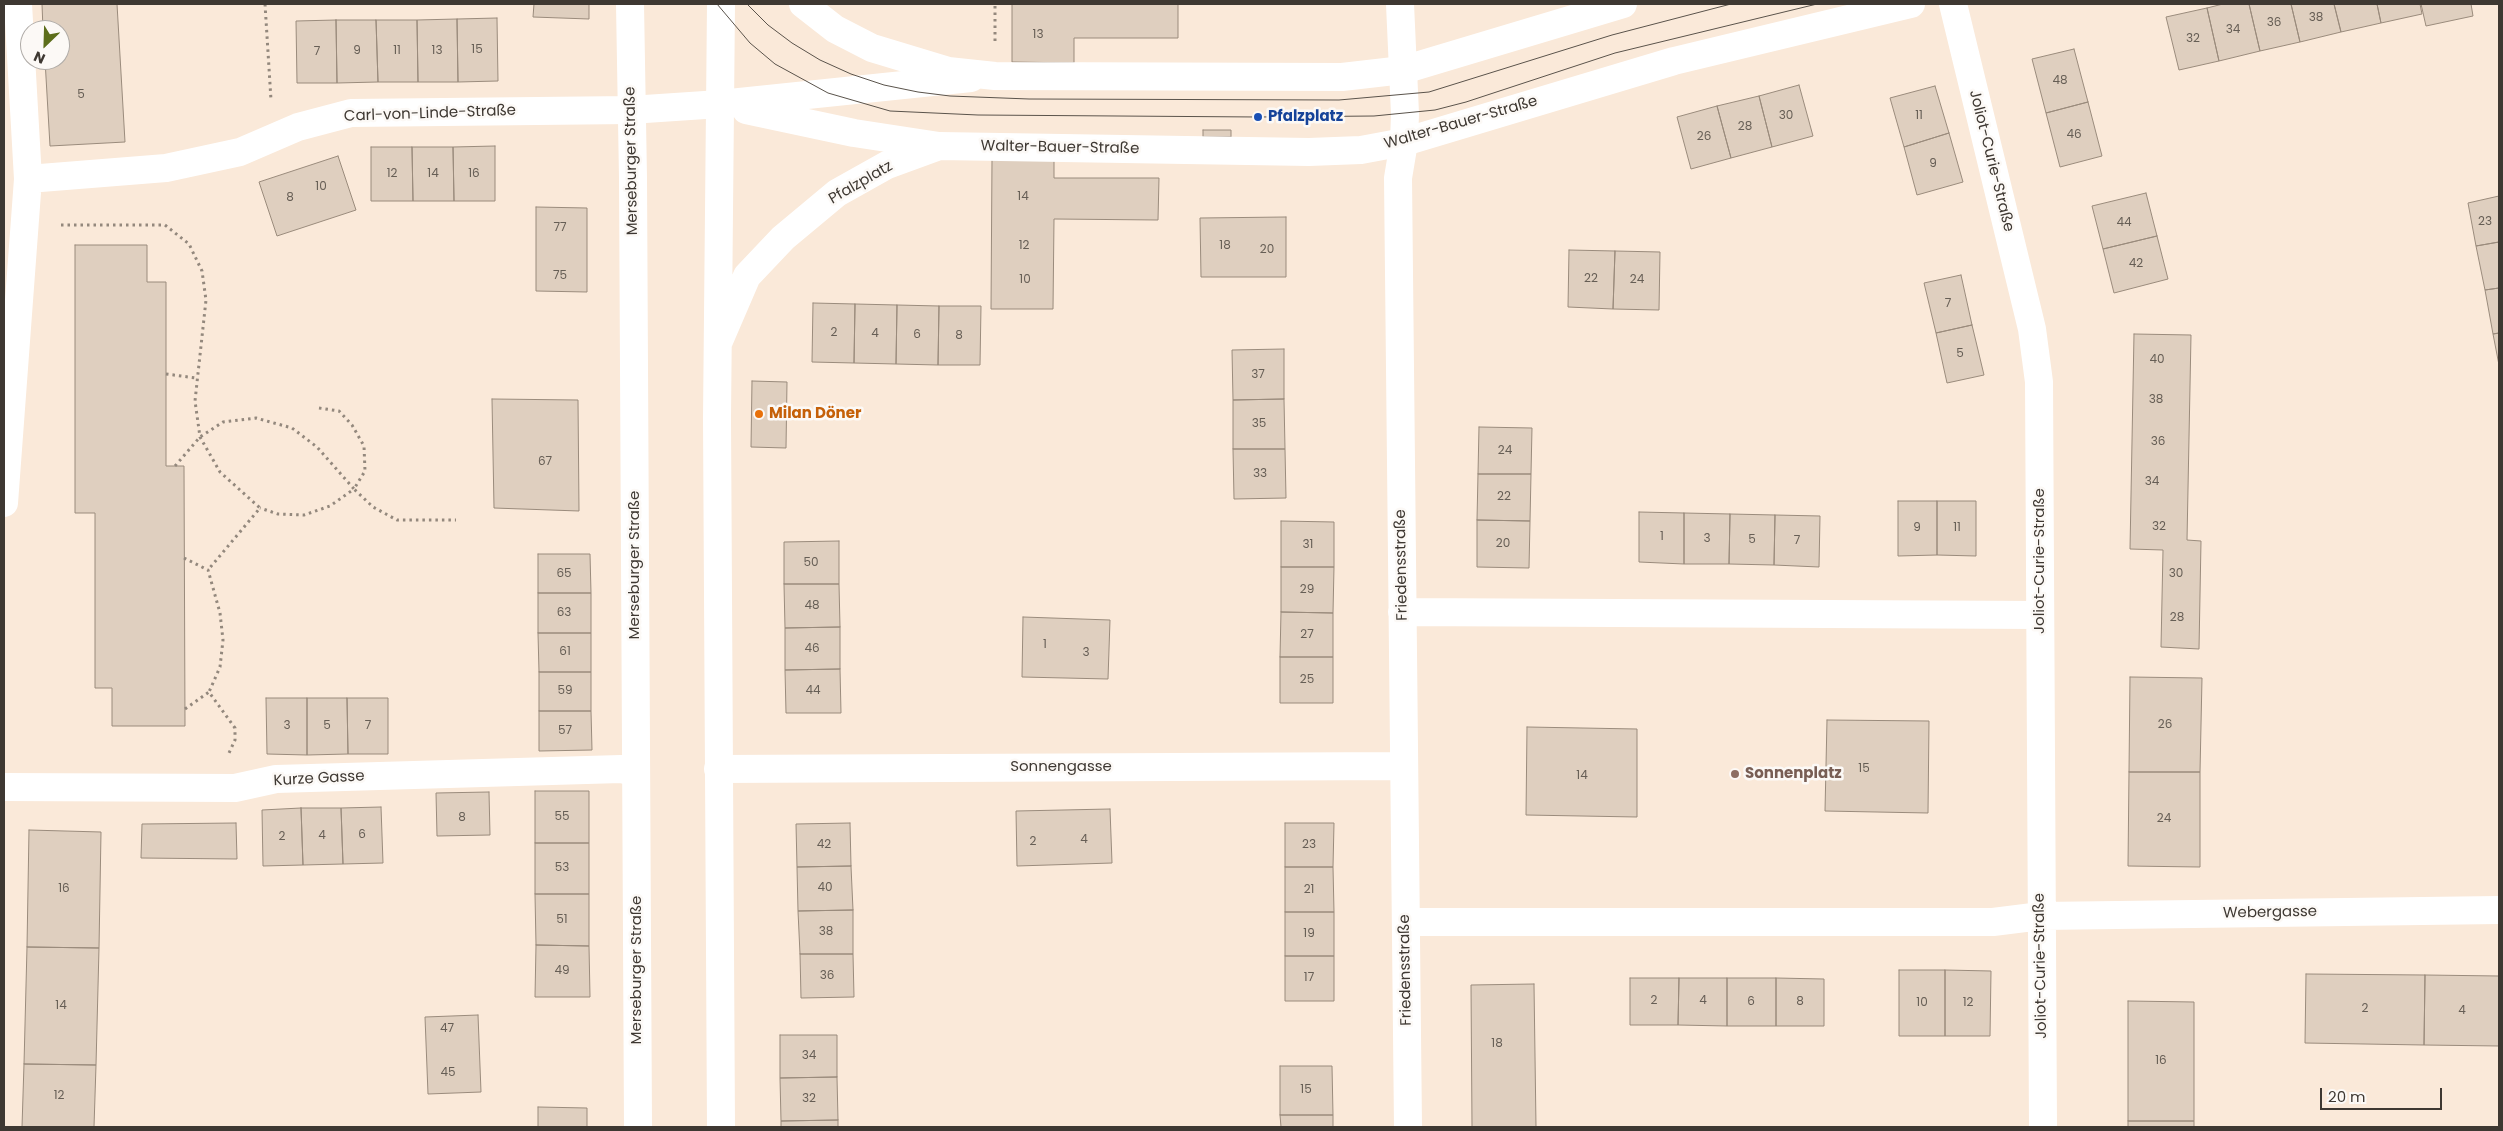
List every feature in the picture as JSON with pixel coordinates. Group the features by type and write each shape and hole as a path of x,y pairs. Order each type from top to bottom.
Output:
{"street":[{"path":"4,504 18,215 28,179 18,4"},
{"name":"Merseburger Straße","path":"630,4 630,110 633,188 638,1127"},
{"path":"721,4 719,340 716,418 721,1127"},
{"path":"803,4 835,29 872,48 948,71 995,76 1342,76 1404,70 1623,4"},
{"name":"Friedensstraße","path":"1400,4 1404,70 1404,142 1398,178 1408,1127"},
{"name":"Walter-Bauer-Straße","path":"938,146 1310,152 1361,150 1404,142 1674,61 1911,4"},
{"name":"Joliot-Curie-Straße","path":"1953,4 2032,329 2039,382 2043,1127"},
{"name":"Pfalzplatz","path":"630,110 720,104 884,85 995,76"},
{"name":"Pfalzplatz","path":"720,104 854,133 938,146"},
{"name":"Carl-von-Linde-Straße","path":"28,179 166,168 240,152 298,127 351,113 630,110"},
{"name":"Pfalzplatz","path":"719,340 747,276 783,238 837,193 887,165 938,146"},
{"path":"1402,612 2040,615"},
{"name":"Sonnengasse","path":"718,769 1403,766"},
{"name":"Kurze Gasse","path":"4,787 234,788 276,779 621,769 635,772"},
{"name":"Webergasse","path":"2041,916 2499,910"},
{"path":"1406,922 1993,922 2041,916"}],"path":[{"path":"265,4 273,138"},
{"path":"18,215 165,225 189,244 202,271 206,300 204,333 196,378 195,401 200,437 220,472 260,508 278,514 304,515 330,506 354,489 365,471 364,446 352,424 339,411 319,408"},
{"path":"166,374 196,378"},
{"path":"175,466 200,437 223,422 256,418 292,428 317,447 354,489 373,507 397,520 456,520"},
{"path":"208,570 260,508"},
{"path":"184,558 208,570 217,598 223,640 220,667 209,692 185,709"},
{"path":"209,692 235,728 235,740 227,755"}],"building":[{"path":"42,4 117,4 125,142 50,146 46,70 70,70 70,20 43,20"},
{"path":"534,4 589,4 589,19 533,17"},
{"path":"1012,4 1178,4 1178,38 1074,38 1074,63 1012,62"},
{"path":"2223,4 2249,4 2260,51 2219,61 2207,8"},
{"path":"2249,4 2291,4 2300,42 2260,51"},
{"path":"2291,4 2334,4 2341,32 2300,42"},
{"path":"2334,4 2377,4 2381,23 2341,32"},
{"path":"2377,4 2420,4 2422,14 2381,23"},
{"path":"2421,4 2471,4 2473,16 2426,26"},
{"path":"2207,8 2219,61 2179,70 2166,17"},
{"path":"497,18 498,81 458,82 457,19"},
{"path":"457,19 458,82 418,82 417,20"},
{"path":"336,20 337,83 297,83 296,21"},
{"path":"336,20 376,20 378,82 337,83"},
{"path":"376,20 417,20 418,82 378,82"},
{"path":"2074,49 2088,102 2046,113 2032,59"},
{"path":"1799,85 1813,136 1772,147 1759,96"},
{"path":"1935,86 1949,133 1904,147 1890,98"},
{"path":"1759,96 1772,147 1731,158 1717,106"},
{"path":"2088,102 2102,156 2060,167 2046,113"},
{"path":"1717,106 1731,158 1691,169 1677,117"},
{"path":"1203,130 1231,130 1231,137 1203,137"},
{"path":"1949,133 1963,182 1917,195 1904,147"},
{"path":"495,146 495,201 454,201 453,147"},
{"path":"371,147 412,147 413,201 371,201"},
{"path":"412,147 453,147 454,201 413,201"},
{"path":"338,156 356,210 277,236 259,182"},
{"path":"992,159 1054,160 1054,178 1159,178 1158,220 1054,219 1053,309 991,309"},
{"path":"2146,193 2157,236 2103,249 2092,206"},
{"path":"2499,196 2499,242 2476,246 2468,203"},
{"path":"536,207 587,208 587,292 536,291"},
{"path":"1286,217 1286,277 1201,277 1200,218"},
{"path":"2157,236 2168,279 2114,293 2103,249"},
{"path":"2499,242 2499,288 2485,290 2476,246"},
{"path":"75,245 147,245 147,282 166,282 166,466 184,466 185,726 112,726 112,688 95,688 95,513 75,513"},
{"path":"1569,250 1615,251 1613,309 1568,307"},
{"path":"1615,251 1660,252 1659,310 1613,309"},
{"path":"1961,275 1972,325 1936,333 1924,283"},
{"path":"2499,288 2499,333 2493,334 2485,290"},
{"path":"813,303 855,304 854,363 812,362"},
{"path":"855,304 897,305 896,364 854,363"},
{"path":"897,305 939,306 938,365 896,364"},
{"path":"939,306 981,306 980,365 938,365"},
{"path":"1972,325 1984,375 1947,383 1936,333"},
{"path":"2499,333 2499,365 2493,334"},
{"path":"2134,334 2191,335 2187,540 2201,541 2199,649 2161,647 2163,550 2130,549"},
{"path":"1284,349 1284,399 1233,400 1232,350"},
{"path":"752,381 787,382 786,448 751,447"},
{"path":"492,399 578,400 579,511 494,508"},
{"path":"1284,399 1285,449 1233,449 1233,400"},
{"path":"1479,427 1532,428 1531,474 1478,474"},
{"path":"1233,449 1285,449 1286,498 1234,499"},
{"path":"1478,474 1531,474 1530,521 1477,520"},
{"path":"1898,501 1937,501 1937,555 1898,556"},
{"path":"1937,501 1976,501 1976,556 1937,555"},
{"path":"1639,512 1684,513 1684,564 1639,562"},
{"path":"1684,513 1730,514 1729,564 1684,564"},
{"path":"1730,514 1775,515 1774,565 1729,564"},
{"path":"1775,515 1820,516 1819,567 1774,565"},
{"path":"1477,520 1530,521 1529,568 1477,567"},
{"path":"1281,521 1334,522 1334,567 1281,567"},
{"path":"839,541 839,584 784,584 784,542"},
{"path":"538,554 590,554 591,593 538,593"},
{"path":"1281,567 1334,567 1333,613 1281,612"},
{"path":"784,584 839,584 840,627 785,628"},
{"path":"538,593 591,593 591,633 538,633"},
{"path":"1281,612 1333,613 1333,657 1280,657"},
{"path":"1023,617 1110,620 1108,679 1022,677"},
{"path":"840,627 840,669 785,670 785,628"},
{"path":"538,633 591,633 591,672 539,672"},
{"path":"1280,657 1333,657 1333,703 1280,703"},
{"path":"840,669 841,713 786,713 785,670"},
{"path":"539,672 591,672 591,711 539,711"},
{"path":"2130,677 2202,678 2200,772 2129,772"},
{"path":"266,698 307,698 307,755 267,754"},
{"path":"307,698 347,698 348,754 307,755"},
{"path":"347,698 388,698 388,754 348,754"},
{"path":"539,711 591,711 592,750 539,751"},
{"path":"1827,720 1929,721 1928,813 1825,811"},
{"path":"1527,727 1637,729 1637,817 1526,815"},
{"path":"2129,772 2200,772 2200,867 2128,866"},
{"path":"535,791 589,791 589,843 535,843"},
{"path":"489,792 490,835 437,836 436,793"},
{"path":"381,807 383,863 343,864 341,808"},
{"path":"301,808 303,865 263,866 262,810"},
{"path":"301,808 341,808 343,864 303,865"},
{"path":"1110,809 1112,863 1017,866 1016,811"},
{"path":"236,823 237,859 141,858 142,824"},
{"path":"850,823 851,866 797,867 796,824"},
{"path":"1285,823 1334,823 1333,867 1285,867"},
{"path":"29,830 101,832 99,948 27,947"},
{"path":"535,843 589,843 589,894 535,894"},
{"path":"851,866 853,910 798,911 797,867"},
{"path":"1285,867 1333,867 1334,912 1285,912"},
{"path":"535,894 589,894 589,946 536,945"},
{"path":"853,910 853,954 800,954 798,911"},
{"path":"1285,912 1334,912 1334,956 1285,956"},
{"path":"536,945 589,946 590,997 535,997"},
{"path":"27,947 99,948 96,1065 24,1064"},
{"path":"800,954 853,954 854,997 801,998"},
{"path":"1285,956 1334,956 1334,1001 1285,1001"},
{"path":"1899,970 1945,970 1945,1036 1899,1036"},
{"path":"1945,970 1991,971 1990,1036 1945,1036"},
{"path":"2306,974 2425,975 2424,1045 2305,1043"},
{"path":"2425,975 2499,976 2499,1046 2424,1045"},
{"path":"1630,978 1679,978 1678,1025 1630,1025"},
{"path":"1679,978 1727,978 1727,1026 1678,1025"},
{"path":"1727,978 1776,978 1776,1026 1727,1026"},
{"path":"1776,978 1824,979 1824,1026 1776,1026"},
{"path":"1534,984 1536,1127 1472,1127 1471,985"},
{"path":"2128,1001 2194,1002 2194,1121 2128,1121"},
{"path":"478,1015 481,1092 428,1094 425,1017"},
{"path":"780,1035 837,1035 837,1077 780,1078"},
{"path":"24,1064 96,1065 94,1127 22,1127"},
{"path":"1280,1066 1332,1066 1333,1115 1280,1115"},
{"path":"837,1077 838,1120 781,1121 780,1078"},
{"path":"538,1107 587,1108 587,1127 538,1127"},
{"path":"1280,1115 1333,1115 1333,1127 1281,1127"},
{"path":"838,1120 838,1127 781,1127 781,1121"},
{"path":"2128,1121 2194,1121 2194,1127 2128,1127"}],"tram line":[{"path":"717,4 750,43 775,64 828,93 890,111 978,115 1258,117 1374,116 1435,110 1466,102 1615,53 1817,4"},
{"path":"747,4 768,25 792,43 820,60 851,74 884,85 918,92 950,96 1029,99 1339,100 1429,92 1612,35 1731,4"}],"place":[{"name":"Pfalzplatz","path":"1258,117"},
{"name":"Milan Döner","path":"759,414"},
{"name":"Sonnenplatz","path":"1735,774"}]}
